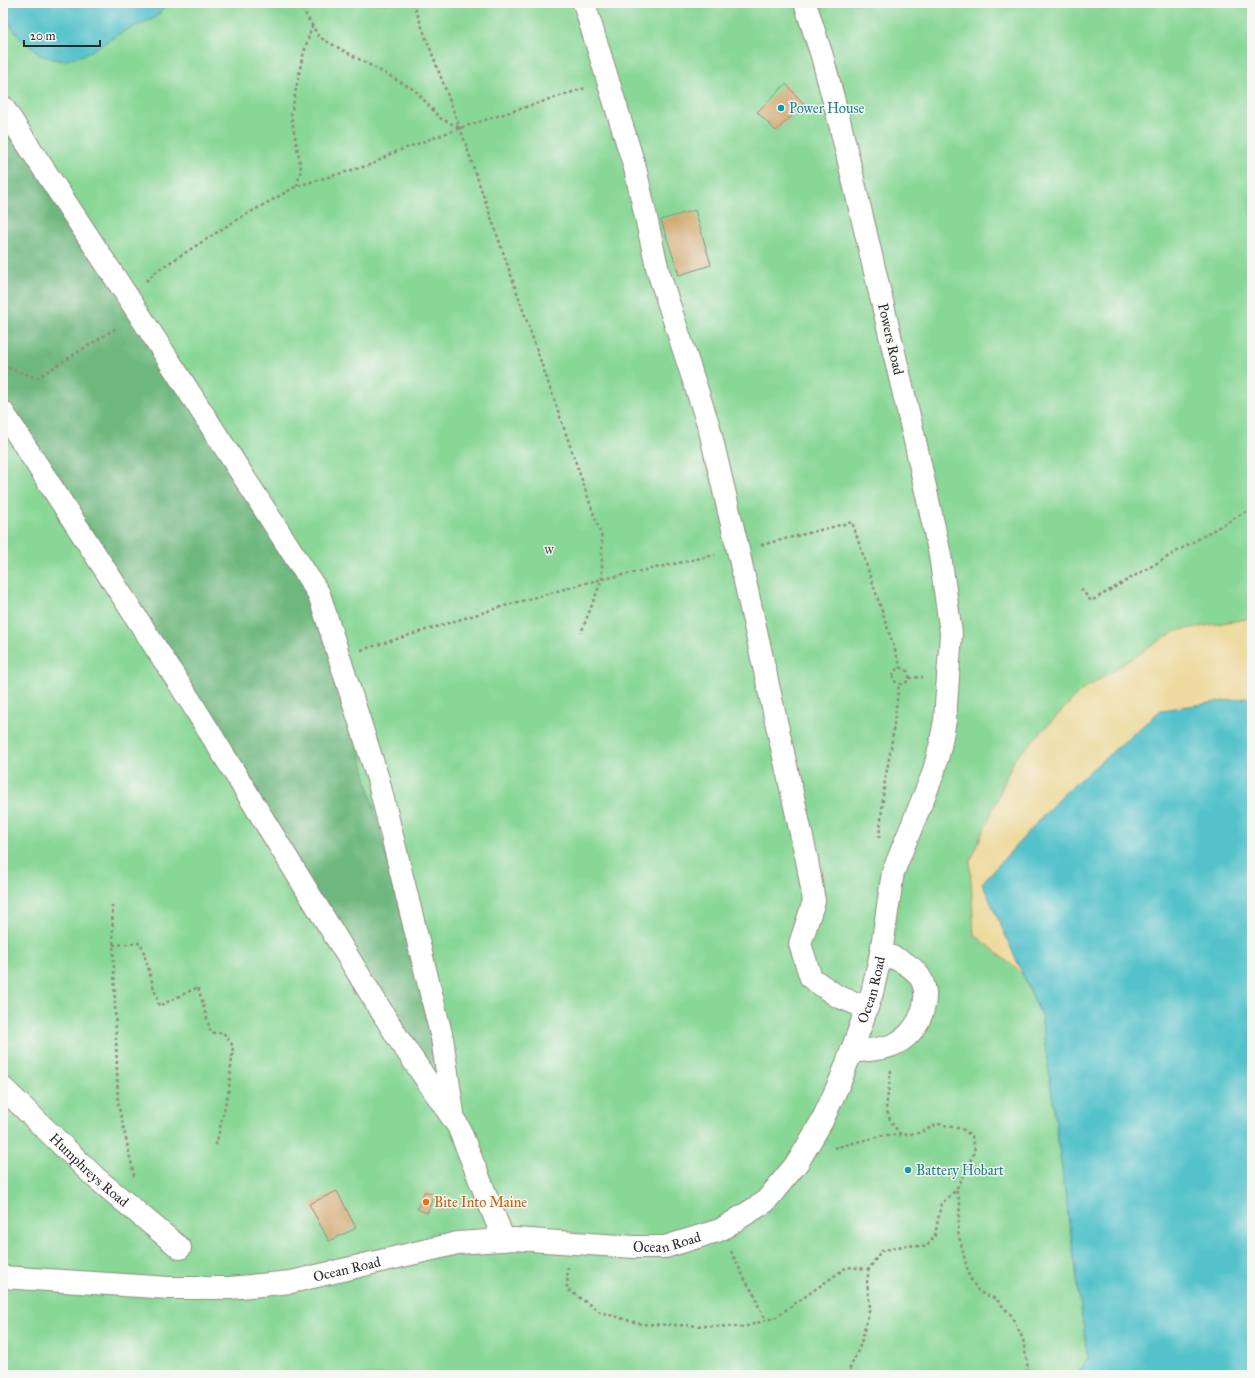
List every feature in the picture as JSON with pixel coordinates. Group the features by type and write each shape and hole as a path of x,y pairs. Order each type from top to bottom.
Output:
{"lane":[{"path":"584,3 635,168 658,271 708,427 738,550 808,867 814,901 800,944 811,978 837,996 867,1008"},
{"name":"Powers Road","path":"805,3 822,56 840,124 915,441 940,554 951,633 947,678"},
{"path":"3,107 320,594 378,779 406,887 442,1038 454,1120"},
{"path":"3,412 191,702 398,1038 458,1126 504,1240"},
{"name":"Ocean Road","path":"3,1276 169,1288 230,1288 291,1282 458,1243 515,1239 634,1247 665,1247 720,1230 766,1202 798,1162 822,1121 851,1052 867,1008 881,953 893,872 932,774 940,747 945,720 947,678"},
{"path":"851,1052 883,1048 895,1044 912,1030 923,1013 926,999 924,986 917,972 897,958 881,953"},
{"name":"Humphreys Road","path":"3,1088 96,1178 180,1248"}],"path":[{"path":"299,3 319,37 414,90 440,118 460,128"},
{"path":"413,3 460,128 602,538 602,579 581,633"},
{"path":"297,186 301,169 291,115 302,59 312,26"},
{"path":"3,369 6,367 37,378 133,305 158,270 238,219 297,186 373,164 390,154 460,128 609,80"},
{"path":"1081,589 1091,601 1252,508"},
{"path":"784,539 852,522 902,668"},
{"path":"340,656 514,603 602,579 738,550"},
{"path":"902,668 908,671 909,678 904,684 899,684 894,681 893,676 896,669 902,668"},
{"path":"909,678 924,678"},
{"path":"878,842 885,780 891,748 899,684"},
{"path":"112,905 118,1103 134,1175 119,1197"},
{"path":"113,945 141,943 160,1006 198,987 211,1033 223,1032 234,1046 229,1088 216,1145"},
{"path":"895,1044 886,1109 891,1122 901,1135"},
{"path":"828,1149 885,1135 918,1133 938,1124 962,1129 972,1136 975,1151 956,1190 941,1204 935,1236 926,1247 907,1245 881,1251 869,1269 867,1282 870,1308 860,1346 847,1375"},
{"path":"956,1190 960,1203 958,1232 969,1276 979,1292 996,1299 1011,1315 1023,1339 1028,1368 1027,1375"},
{"path":"730,1249 745,1280 756,1297 759,1308 766,1320"},
{"path":"568,1266 567,1289 600,1312 641,1324 744,1327 776,1317 847,1267 869,1269"}],"green space":[{"name":"w","path":"3,3 1252,3 1252,697 982,883 1041,1015 1088,1359 1077,1375 3,1375"},
{"path":"3,107 319,594 454,1120 3,412"}],"sand":[{"path":"1252,618 1252,809 1099,1037 974,934 970,862 1014,760 1081,691 1175,631"}],"water":[{"path":"3,3 168,3 155,18 126,30 86,54 63,61 42,56 21,39 3,15"},
{"path":"1252,697 1252,1375 1077,1375 1088,1359 1041,1015 982,883 1063,794 1161,710"}],"building":[{"name":"Power House","path":"786,84 804,104 776,131 757,112"},
{"path":"695,210 711,265 679,275 661,220"},
{"path":"337,1191 356,1228 329,1241 309,1204"},
{"name":"Bite Into Maine","path":"425,1191 434,1195 427,1213 417,1209"}],"place":[{"name":"Power House","path":"781,108"},
{"name":"Battery Hobart","path":"908,1170"},
{"name":"Bite Into Maine","path":"426,1202"}]}
